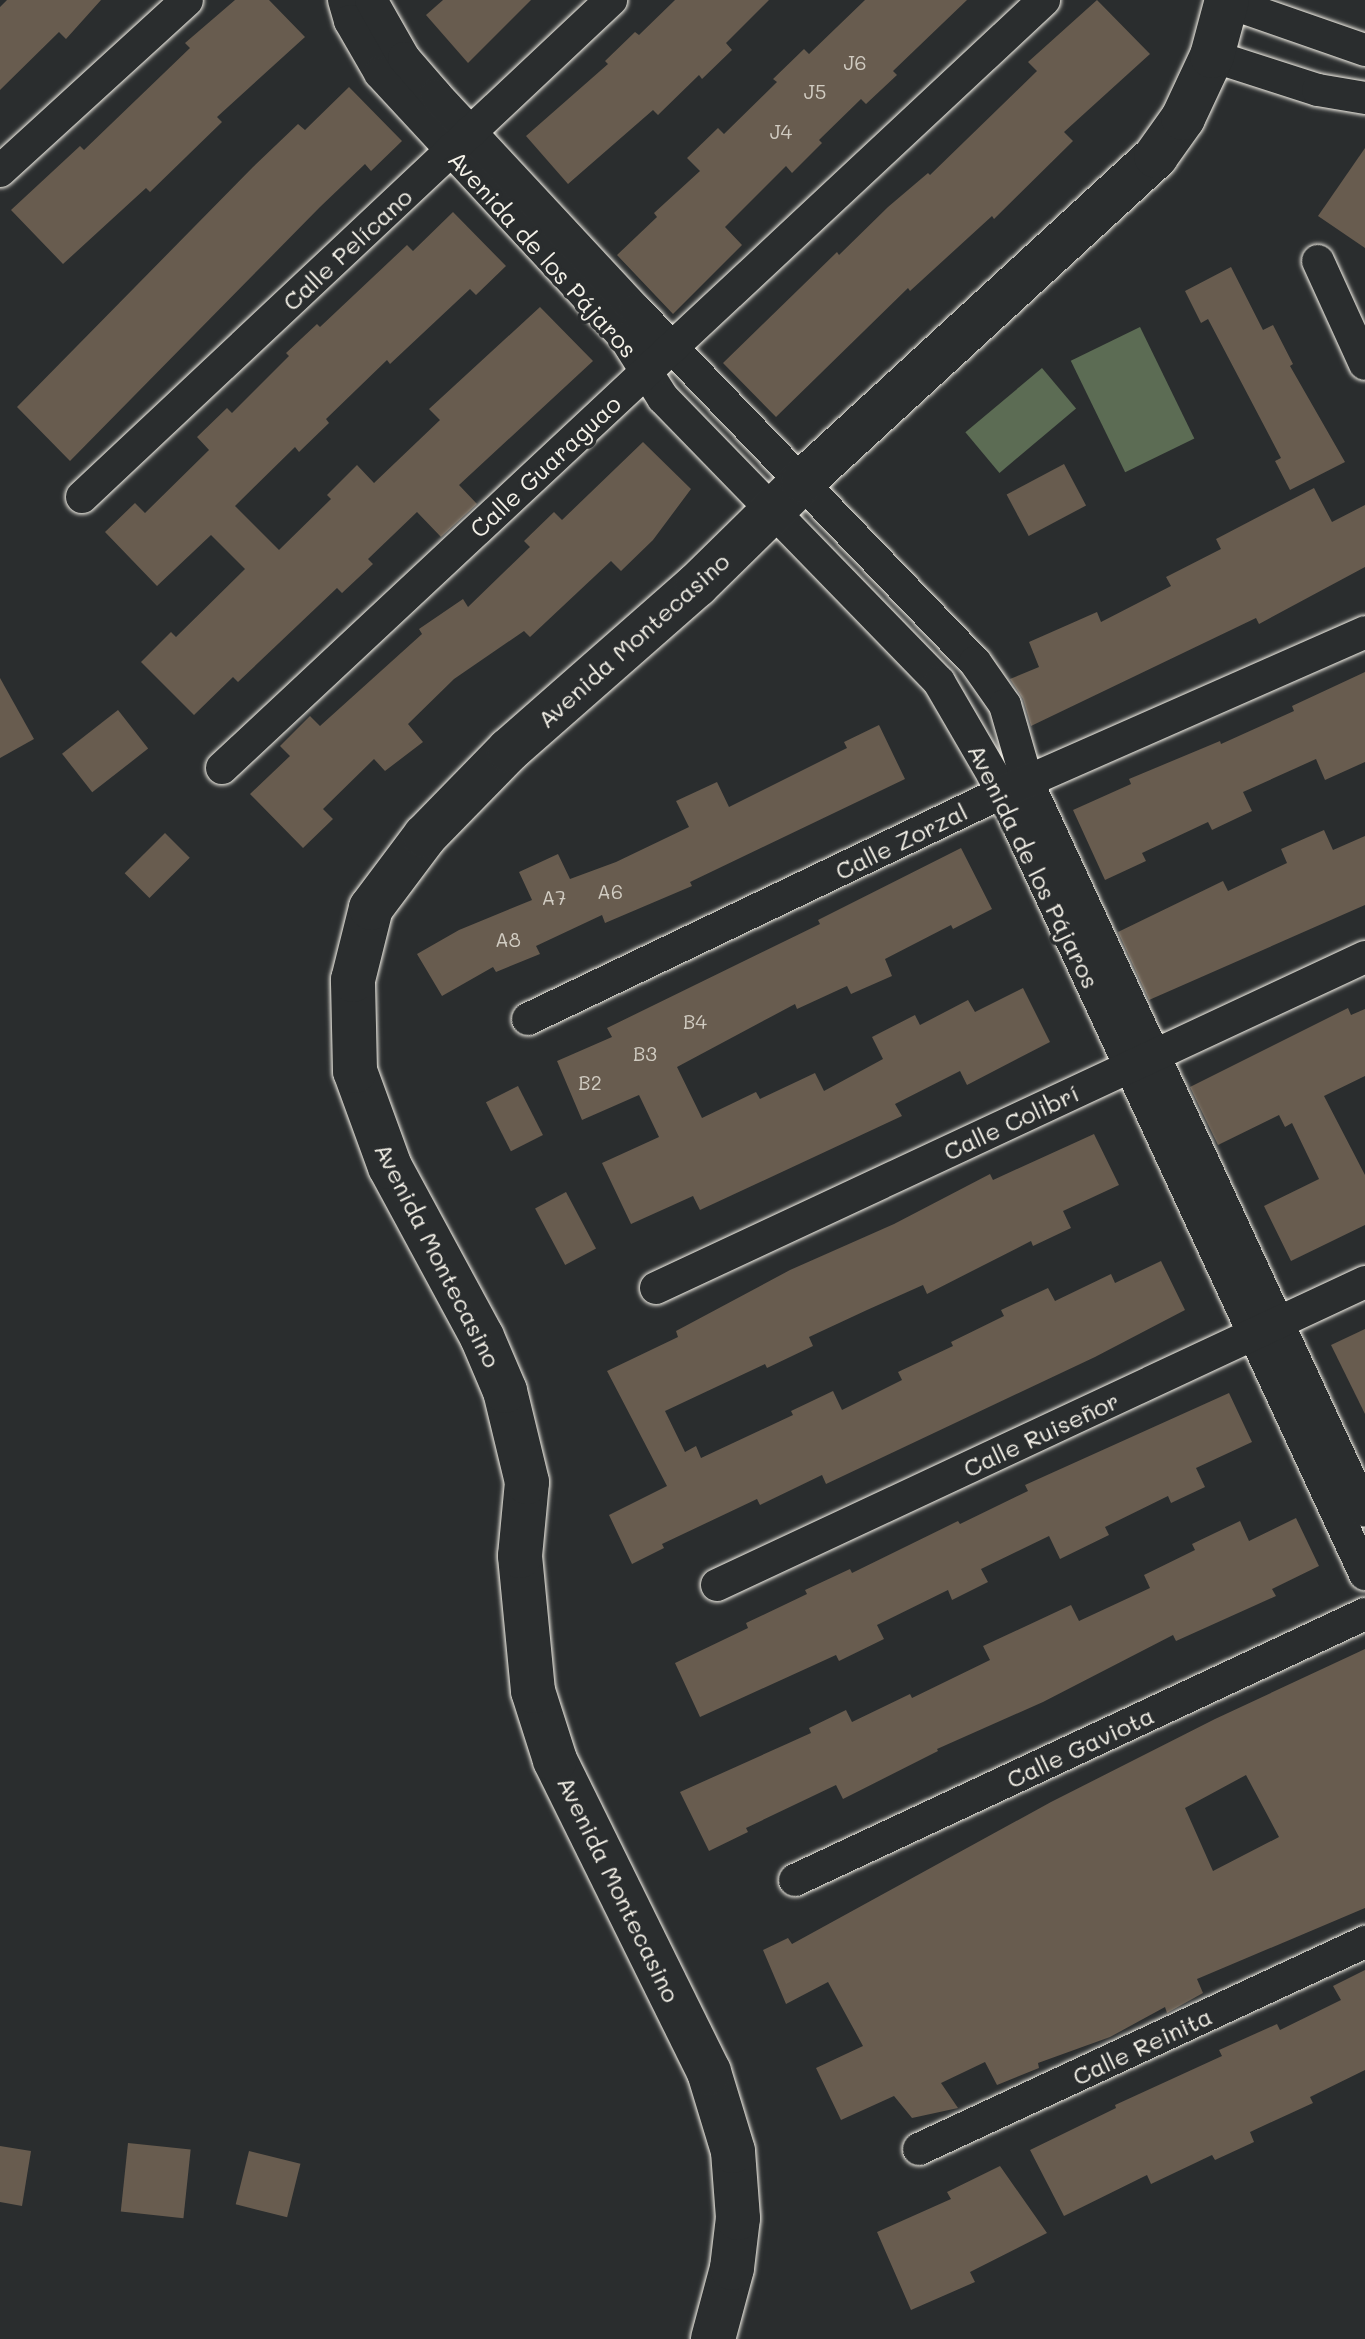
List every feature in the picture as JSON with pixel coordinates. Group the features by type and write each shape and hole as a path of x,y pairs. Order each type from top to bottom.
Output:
{"street":[{"path":"0,171 187,0"},
{"name":"Avenida de los Pájaros","path":"344,0 350,21 380,73 460,142 671,346 975,662 1005,705 1015,787"},
{"name":"Avenida de los Pájaros","path":"371,0 404,58 460,142 625,338 663,398 939,682 1015,787 1267,1330 1365,1574"},
{"name":"Calle Pelícano","path":"82,497 611,0"},
{"name":"Calle Guaraguao","path":"222,768 1044,0"},
{"path":"1227,1 1365,50"},
{"name":"Avenida Montecasino","path":"713,2339 732,2268 738,2218 733,2151 709,2072 555,1760 533,1691 520,1556 527,1482 505,1391 482,1337 390,1167 355,1071 353,980 371,908 425,836 509,750 697,585 803,481 1156,156 1183,118 1212,56 1218,24 1227,1"},
{"path":"1212,56 1318,90 1365,98"},
{"path":"1318,261 1365,364"},
{"name":"Calle Zorzal","path":"528,1019 1015,787 1365,632"},
{"name":"Calle Colibrí","path":"656,1288 1365,957"},
{"name":"Calle Ruiseñor","path":"717,1585 1365,1282"},
{"name":"Avenida de los Pájaros","path":"1267,1330 1365,1511"},
{"name":"Calle Gaviota","path":"795,1880 1365,1614"},
{"name":"Calle Reinita","path":"919,2149 1365,1942"}],"green space":[{"path":"1140,327 1194,438 1125,472 1071,361"},
{"path":"1042,368 1076,409 999,473 965,432"}],"building":[{"path":"7,0 101,0 66,39 59,32 0,90 0,7"},
{"path":"235,0 269,0 305,37 217,117 222,122 150,192 146,188 63,264 11,210 80,146 84,150 190,48 185,43"},
{"path":"443,0 531,0 468,63 426,15"},
{"path":"675,0 769,0 726,43 732,50 702,79 699,75 658,115 653,110 568,184 526,136 608,64 605,61 635,32 639,35"},
{"path":"865,0 967,0 893,71 897,75 866,104 861,99 819,140 822,143 792,173 786,166 725,227 742,245 673,314 617,255 657,217 654,213 700,171 687,158 718,128 724,134 777,82 773,79 804,49 809,54"},
{"path":"1097,0 1150,54 1064,132 1073,141 994,219 992,216 910,291 908,288 776,417 723,363 837,252 839,255 888,207 928,173 930,175 1037,71 1028,62"},
{"path":"349,87 402,141 371,171 365,164 320,207 70,461 17,407 253,167 298,124 305,130"},
{"path":"1365,148 1365,248 1318,216"},
{"path":"453,212 506,266 476,295 470,289 390,364 387,360 326,419 329,423 299,452 295,447 235,506 279,550 331,499 327,495 357,465 374,483 440,420 429,409 540,307 593,361 459,485 477,504 441,537 417,512 368,559 373,564 342,593 337,588 238,682 233,677 194,715 141,662 171,632 176,637 245,569 211,535 157,586 105,532 135,503 145,513 209,450 197,437 227,408 232,413 317,324 320,327 407,245 413,251"},
{"path":"1231,267 1263,330 1273,325 1293,364 1290,366 1345,462 1290,490 1275,461 1281,458 1208,319 1201,323 1185,291"},
{"path":"643,442 691,489 653,540 621,571 611,561 530,637 524,631 454,679 408,724 423,742 385,771 374,759 323,809 333,819 303,848 250,794 290,756 280,746 310,716 320,726 422,634 419,629 463,599 468,607 530,547 524,541 554,512 562,520"},
{"path":"1064,464 1086,505 1029,536 1007,495"},
{"path":"1314,488 1332,522 1365,505 1365,567 1259,624 1256,618 1031,726 1023,699 1010,679 1039,667 1029,642 1097,612 1101,622 1171,586 1166,577 1221,549 1216,539"},
{"path":"1365,672 1365,762 1325,780 1316,759 1243,792 1252,811 1212,830 1208,822 1142,853 1146,861 1105,880 1073,810 1131,784 1129,779 1220,741 1221,744 1294,711 1292,706"},
{"path":"0,678 34,739 0,758"},
{"path":"118,710 148,749 92,792 62,754"},
{"path":"879,725 905,779 690,882 692,886 605,923 602,915 536,946 540,954 496,972 493,967 442,996 417,954 459,930 532,900 519,872 558,854 570,879 616,862 689,827 676,801 717,782 729,807 847,748 844,742"},
{"path":"1324,830 1333,850 1365,836 1365,905 1149,1000 1118,932 1223,881 1228,891 1287,863 1281,849"},
{"path":"165,833 190,858 149,898 125,873"},
{"path":"961,848 992,909 953,929 951,925 885,959 892,976 851,994 847,986 797,1009 795,1004 677,1067 702,1118 756,1092 760,1099 815,1073 824,1091 883,1059 872,1037 915,1015 920,1025 968,1000 975,1012 1023,988 1050,1042 967,1085 960,1071 895,1104 902,1116 700,1210 693,1196 631,1224 602,1163 659,1137 639,1095 582,1120 557,1061 612,1037 607,1028 820,924 818,920"},
{"path":"1348,1008 1351,1015 1365,1009 1365,1076 1324,1096 1365,1175 1365,1225 1291,1261 1264,1206 1319,1179 1292,1123 1285,1127 1279,1115 1218,1145 1190,1087"},
{"path":"518,1086 543,1135 511,1151 486,1102"},
{"path":"1094,1134 1119,1185 1063,1211 1071,1228 1033,1246 1031,1241 927,1294 923,1285 867,1310 809,1337 813,1346 767,1368 765,1364 665,1411 685,1452 696,1446 701,1458 793,1415 791,1411 833,1391 842,1410 902,1380 898,1372 953,1346 951,1342 1004,1316 1001,1310 1048,1288 1055,1301 1111,1274 1115,1283 1161,1261 1185,1310 1095,1357 826,1484 822,1475 760,1505 757,1499 662,1544 664,1548 632,1564 609,1515 667,1486 607,1371 678,1337 676,1331 790,1270 894,1224 990,1174 993,1180"},
{"path":"566,1192 596,1249 565,1265 535,1208"},
{"path":"1365,1329 1365,1414 1331,1345"},
{"path":"1229,1393 1252,1442 1196,1468 1205,1487 1171,1503 1168,1496 1105,1527 1109,1535 1060,1559 1049,1536 981,1569 988,1582 952,1600 948,1590 877,1625 884,1639 839,1661 836,1655 700,1717 675,1663 748,1628 746,1623 807,1594 805,1590 850,1569 852,1573 958,1521 960,1524 1028,1491 1025,1485"},
{"path":"1296,1518 1319,1566 1272,1589 1276,1596 1176,1641 1173,1635 1043,1702 937,1749 843,1799 836,1785 746,1828 748,1832 709,1851 680,1792 811,1733 809,1728 846,1710 852,1722 910,1694 912,1698 990,1660 983,1646 1071,1605 1079,1621 1150,1588 1144,1575 1195,1550 1192,1544 1240,1521 1249,1541"},
{"path":"1365,1649 1365,1908 1197,1979 1203,1993 1167,2013 1165,2007 1110,2037 1038,2063 1039,2068 997,2085 985,2062 941,2083 958,2108 912,2118 894,2096 841,2120 816,2068 863,2046 828,1982 786,2004 763,1950 788,1938 792,1944 1051,1802 1215,1719","holes":["1246,1775 1279,1837 1213,1871 1185,1808"]},
{"path":"1365,1970 1365,2070 1310,2097 1313,2103 1250,2132 1254,2142 1215,2160 1212,2155 1151,2184 1147,2175 1064,2216 1030,2150 1116,2108 1115,2105 1222,2056 1219,2050 1277,2024 1280,2030 1341,2000 1333,1986"},
{"path":"128,2143 191,2150 183,2218 121,2212"},
{"path":"0,2146 31,2151 22,2206 0,2202"},
{"path":"249,2151 300,2164 287,2217 236,2204"},
{"path":"1000,2166 1047,2233 970,2272 975,2282 911,2310 877,2232 951,2199 947,2192"}]}
